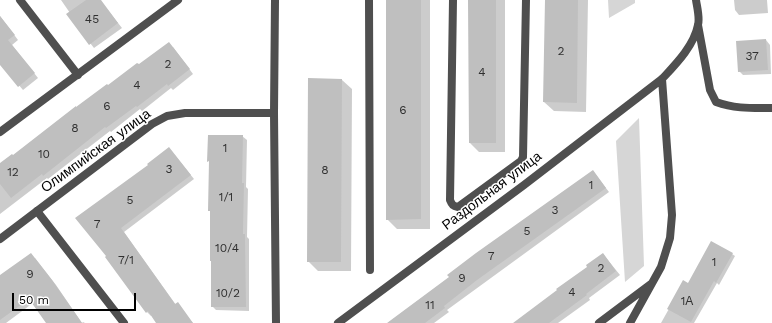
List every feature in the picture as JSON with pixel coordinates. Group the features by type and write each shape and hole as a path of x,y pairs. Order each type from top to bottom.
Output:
{"street":[{"path":"20,0 78,75"},
{"path":"0,132 178,0"},
{"path":"275,0 274,113 276,323"},
{"path":"369,0 370,270"},
{"path":"453,0 450,200 451,204 458,207 521,161 523,157 526,0"},
{"path":"696,0 698,25 710,90 716,102 729,106 772,108"},
{"name":"Раздольная улица","path":"338,323 524,185 662,79 681,59 691,43 698,25"},
{"path":"630,323 661,267 670,238 672,215 662,79"},
{"name":"Олимпийская улица","path":"0,239 152,124 167,116 185,113 274,113"},
{"path":"37,211 124,323"},
{"path":"599,323 653,282"}],"shaded area":[{"path":"608,0 635,0 635,3 609,18"},
{"path":"639,118 644,266 625,282 616,141"}],"building":[{"path":"86,0 101,0 118,23 89,45 66,14"},
{"path":"386,0 421,0 421,219 386,220"},
{"path":"468,0 496,0 496,143 469,143"},
{"path":"545,0 578,0 577,103 543,102"},
{"path":"0,16 15,35 8,40 35,73 18,87 0,65"},
{"path":"766,39 768,70 738,72 736,41"},
{"path":"169,42 190,69 168,86 167,84 137,107 136,106 106,128 105,127 43,176 42,174 11,198 0,184 0,163 12,154 13,155 76,106"},
{"path":"308,78 342,79 341,262 307,262"},
{"path":"208,135 243,135 242,183 244,183 243,234 245,234 246,307 211,307 210,211 208,211 209,161 207,162"},
{"path":"169,147 191,175 121,228 175,304 178,302 193,323 156,323 148,311 146,313 105,257 106,256 75,218 148,165 147,164"},
{"path":"593,170 606,188 477,280 425,323 387,323 449,277 447,275 476,253"},
{"path":"711,241 733,253 716,283 714,281 691,322 667,309 683,280 688,283"},
{"path":"31,253 82,323 46,323 29,299 0,320 0,275"},
{"path":"603,253 616,271 586,294 587,295 549,323 513,323 587,267 586,265"}]}
